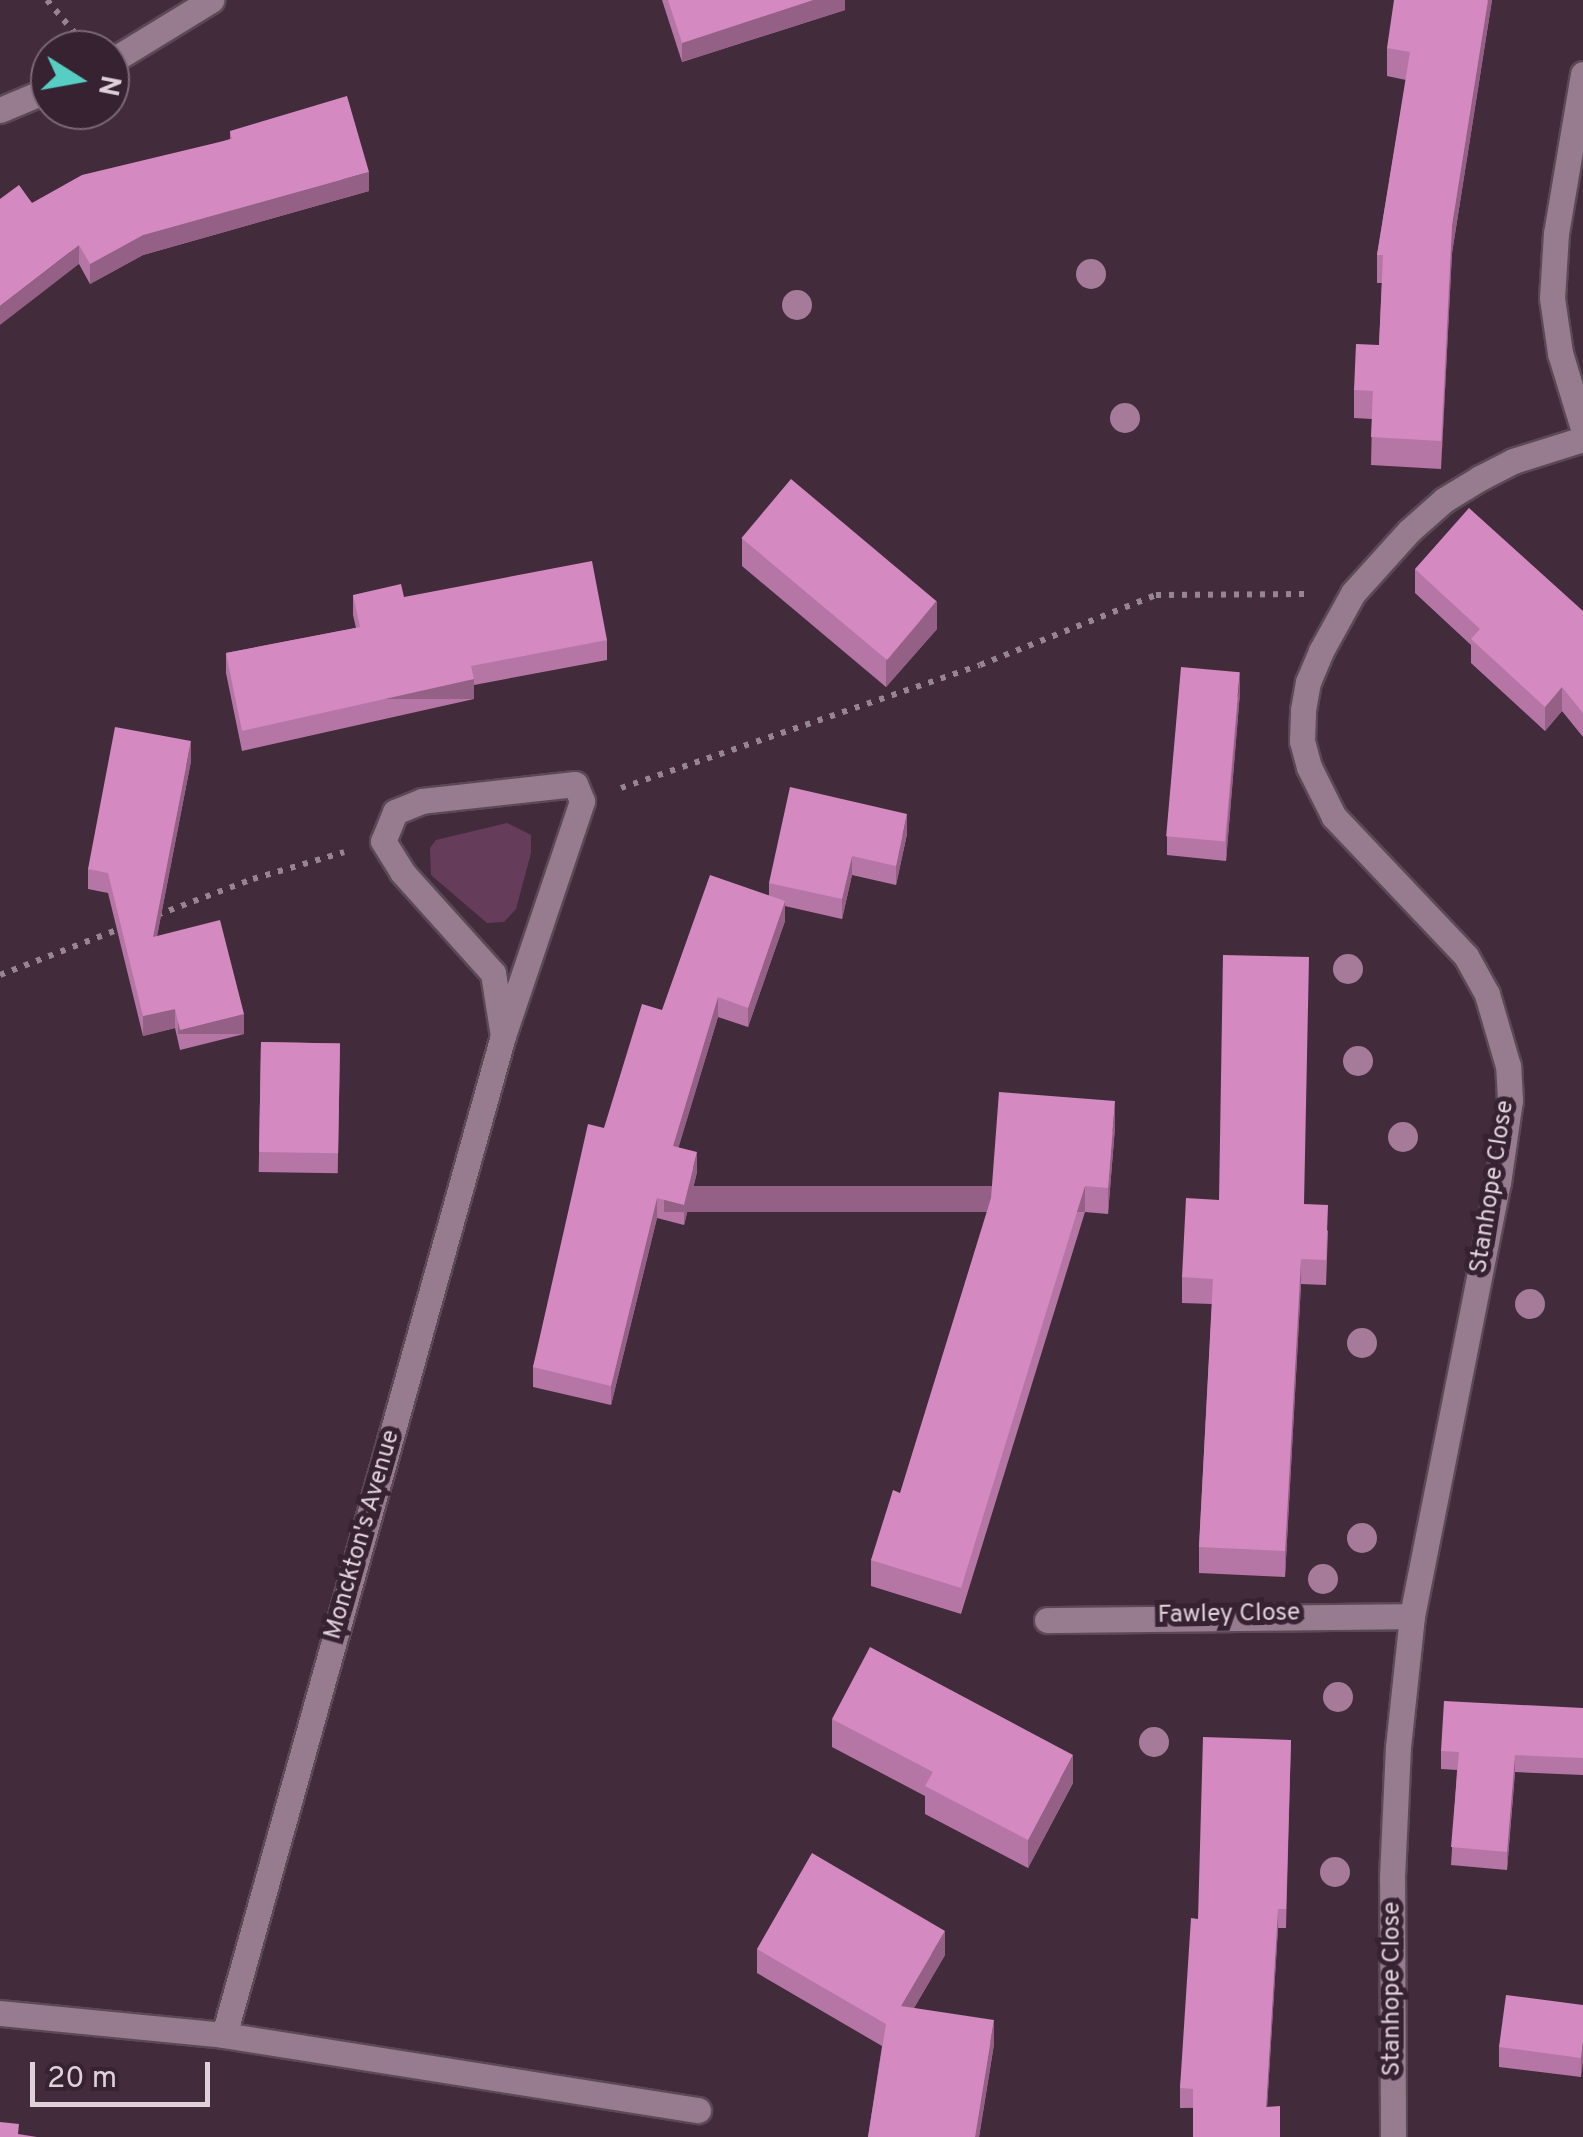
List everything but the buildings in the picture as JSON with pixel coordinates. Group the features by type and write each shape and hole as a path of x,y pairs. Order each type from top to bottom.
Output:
{"street":[{"path":"130,50 211,0"},
{"path":"1583,74 1556,233 1552,298 1560,353 1583,428"},
{"path":"0,110 30,97"},
{"name":"Stanhope Close","path":"1393,2137 1392,1878 1398,1747 1412,1616 1498,1182 1510,1100 1508,1066 1488,994 1466,956 1334,817 1309,768 1302,741 1308,682 1354,593 1444,500 1513,461 1583,439"},
{"path":"384,841 395,812 422,801 575,784 582,801"},
{"name":"Monckton's Avenue","path":"224,2035 502,1036 582,801"},
{"name":"Monckton's Avenue","path":"384,841 402,872 493,973 502,1036"},
{"name":"Fawley Close","path":"1047,1620 1412,1616"},
{"path":"0,2013 224,2035 698,2110"}],"path":[{"path":"46,0 72,30"},
{"path":"582,801 980,665 1156,595 1354,593"},
{"path":"144,920 253,878 384,841"},
{"path":"0,975 126,927"}],"shaded area":[{"path":"507,823 531,835 531,853 516,909 504,922 487,923 431,875 430,848 436,840"}]}
